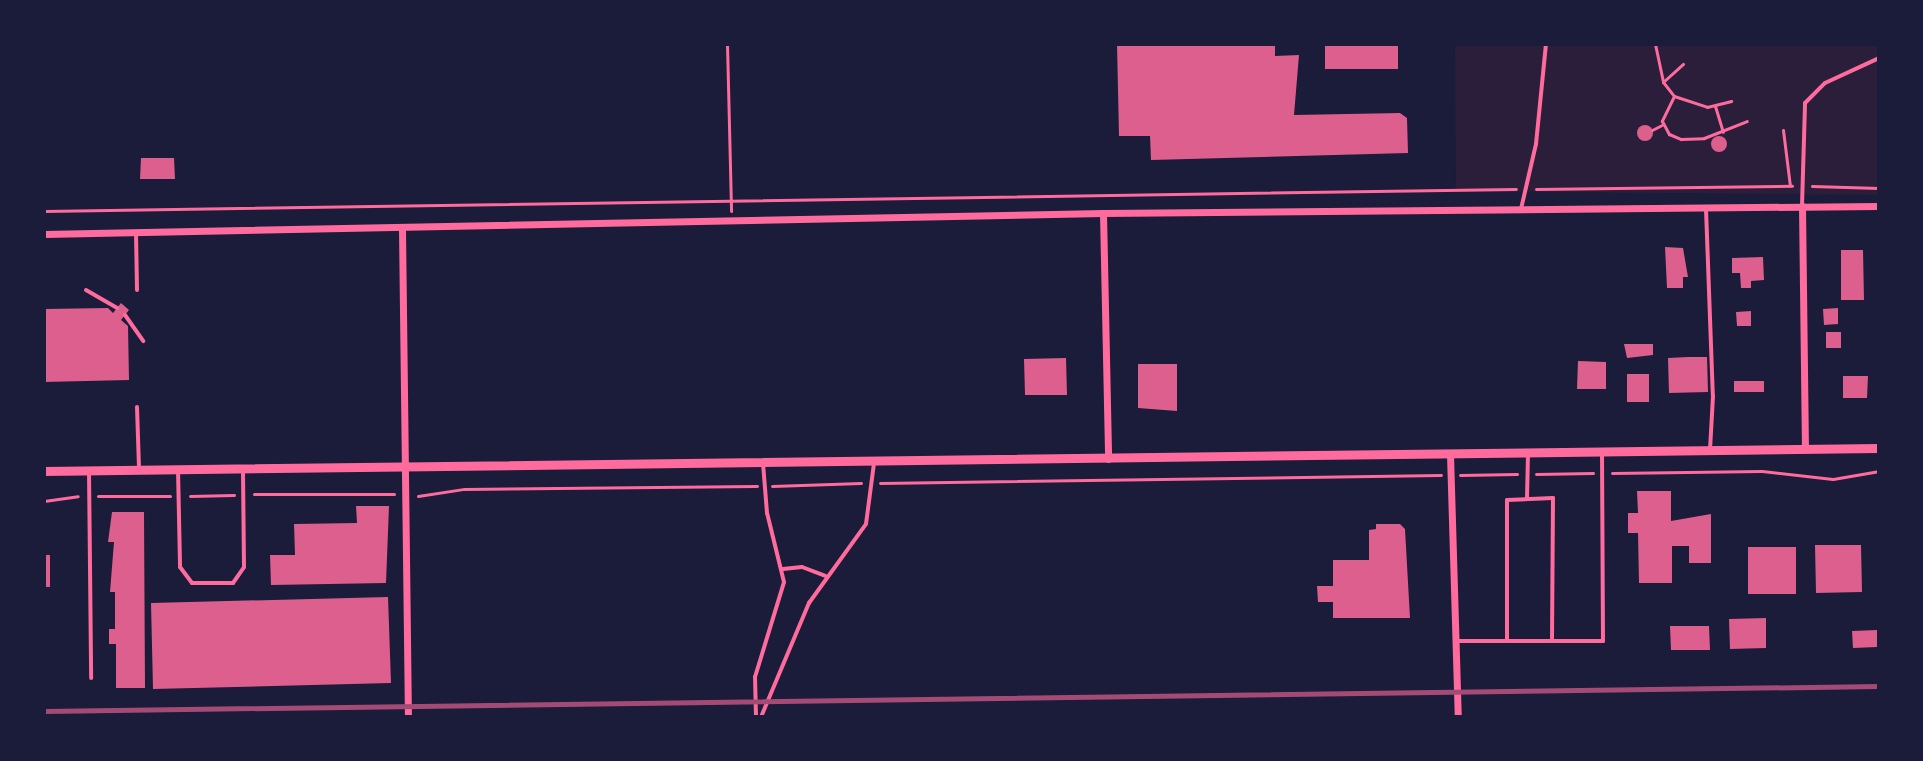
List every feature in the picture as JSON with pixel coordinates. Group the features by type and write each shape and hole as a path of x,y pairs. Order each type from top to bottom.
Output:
{"street":[{"path":"1802,206 1805,448"},
{"path":"44,234 731,223 1103,213 1879,206"},
{"path":"1103,213 1108,459"},
{"path":"402,229 408,717"},
{"path":"44,471 874,463 1879,448"},
{"path":"1450,454 1458,717"}],"lane":[{"path":"1521,209 1522,189 1536,144 1546,44"},
{"path":"1802,206 1805,103 1825,83 1879,58"},
{"path":"1706,206 1714,405 1710,450"},
{"path":"136,231 137,290"},
{"path":"86,290 117,308"},
{"path":"125,315 143,341"},
{"path":"137,407 139,470"},
{"path":"1456,641 1603,641 1602,452"},
{"path":"1527,498 1528,453"},
{"path":"759,717 755,677 782,600 783,569 767,513 763,463"},
{"path":"759,717 825,576 866,524 874,463"},
{"path":"178,469 180,567 192,583 233,583 244,567 243,469"},
{"path":"89,471 91,678"},
{"path":"1507,641 1507,500 1553,498 1552,641"},
{"path":"783,569 802,567 825,576"}],"path":[{"path":"727,44 731,223"},
{"path":"1655,44 1663,82 1674,96 1695,105 1715,106 1731,101"},
{"path":"1663,82 1683,64"},
{"path":"1674,96 1663,112 1662,125 1669,134 1688,140 1716,135 1747,121"},
{"path":"1715,106 1723,132"},
{"path":"1652,130 1662,125"},
{"path":"1783,130 1790,186"},
{"path":"44,211 1522,189 1879,188"},
{"path":"496,204 496,212"},
{"path":"889,483 1762,471 1833,479 1879,471"},
{"path":"781,485 855,483"},
{"path":"422,497 464,489 749,487"},
{"path":"255,494 384,493"},
{"path":"187,496 231,495"},
{"path":"44,501 75,496"},
{"path":"104,496 163,496"}],"shaded area":[{"path":"1455,44 1879,44 1879,195 1456,191"}],"building":[{"path":"1117,44 1275,44 1275,56 1299,55 1294,115 1400,113 1407,118 1408,153 1151,160 1150,136 1119,136"},
{"path":"1325,44 1398,44 1398,69 1325,69"},
{"path":"1645,125 1653,133 1645,141 1637,133"},
{"path":"1716,136 1722,136 1727,144 1725,150 1716,152 1711,147 1711,141"},
{"path":"141,158 174,158 175,179 140,179"},
{"path":"1665,247 1683,248 1688,277 1683,277 1683,288 1667,288"},
{"path":"1841,250 1863,250 1864,300 1841,300"},
{"path":"1763,257 1764,280 1751,281 1751,288 1741,288 1740,273 1732,273 1732,258"},
{"path":"121,303 129,310 121,320 128,326 129,380 44,382 44,309 108,308 113,313"},
{"path":"1838,308 1838,324 1824,325 1823,309"},
{"path":"1751,311 1751,326 1737,326 1736,312"},
{"path":"1826,332 1841,332 1841,348 1826,348"},
{"path":"1624,344 1653,344 1653,355 1627,358"},
{"path":"1707,357 1708,392 1669,393 1668,358"},
{"path":"1066,358 1067,395 1025,395 1024,359"},
{"path":"1578,361 1606,362 1606,389 1577,389"},
{"path":"1138,364 1177,364 1177,411 1138,408"},
{"path":"1627,374 1649,374 1649,402 1627,402"},
{"path":"1843,376 1868,376 1867,398 1843,398"},
{"path":"1734,381 1764,381 1764,392 1734,392"},
{"path":"1637,491 1671,491 1671,521 1711,514 1711,563 1689,563 1689,546 1672,546 1672,583 1639,583 1638,533 1628,533 1628,513 1638,513"},
{"path":"356,506 389,506 386,583 271,585 270,555 295,555 294,524 357,523"},
{"path":"112,512 144,512 145,688 116,688 116,644 109,644 109,629 115,629 115,592 110,592 114,542 108,542"},
{"path":"1376,524 1400,524 1405,529 1410,618 1333,618 1333,602 1318,602 1317,586 1333,586 1333,560 1369,560 1369,530 1376,529"},
{"path":"1815,545 1861,545 1862,592 1816,593"},
{"path":"1748,547 1796,547 1796,594 1748,594"},
{"path":"44,555 50,555 50,587 44,587"},
{"path":"388,597 391,683 153,689 151,603"},
{"path":"1766,618 1766,648 1730,649 1729,619"},
{"path":"1670,626 1709,626 1710,650 1671,650"},
{"path":"1877,630 1877,647 1853,648 1852,631"}],"railway":[{"path":"44,711 1879,686"}]}
